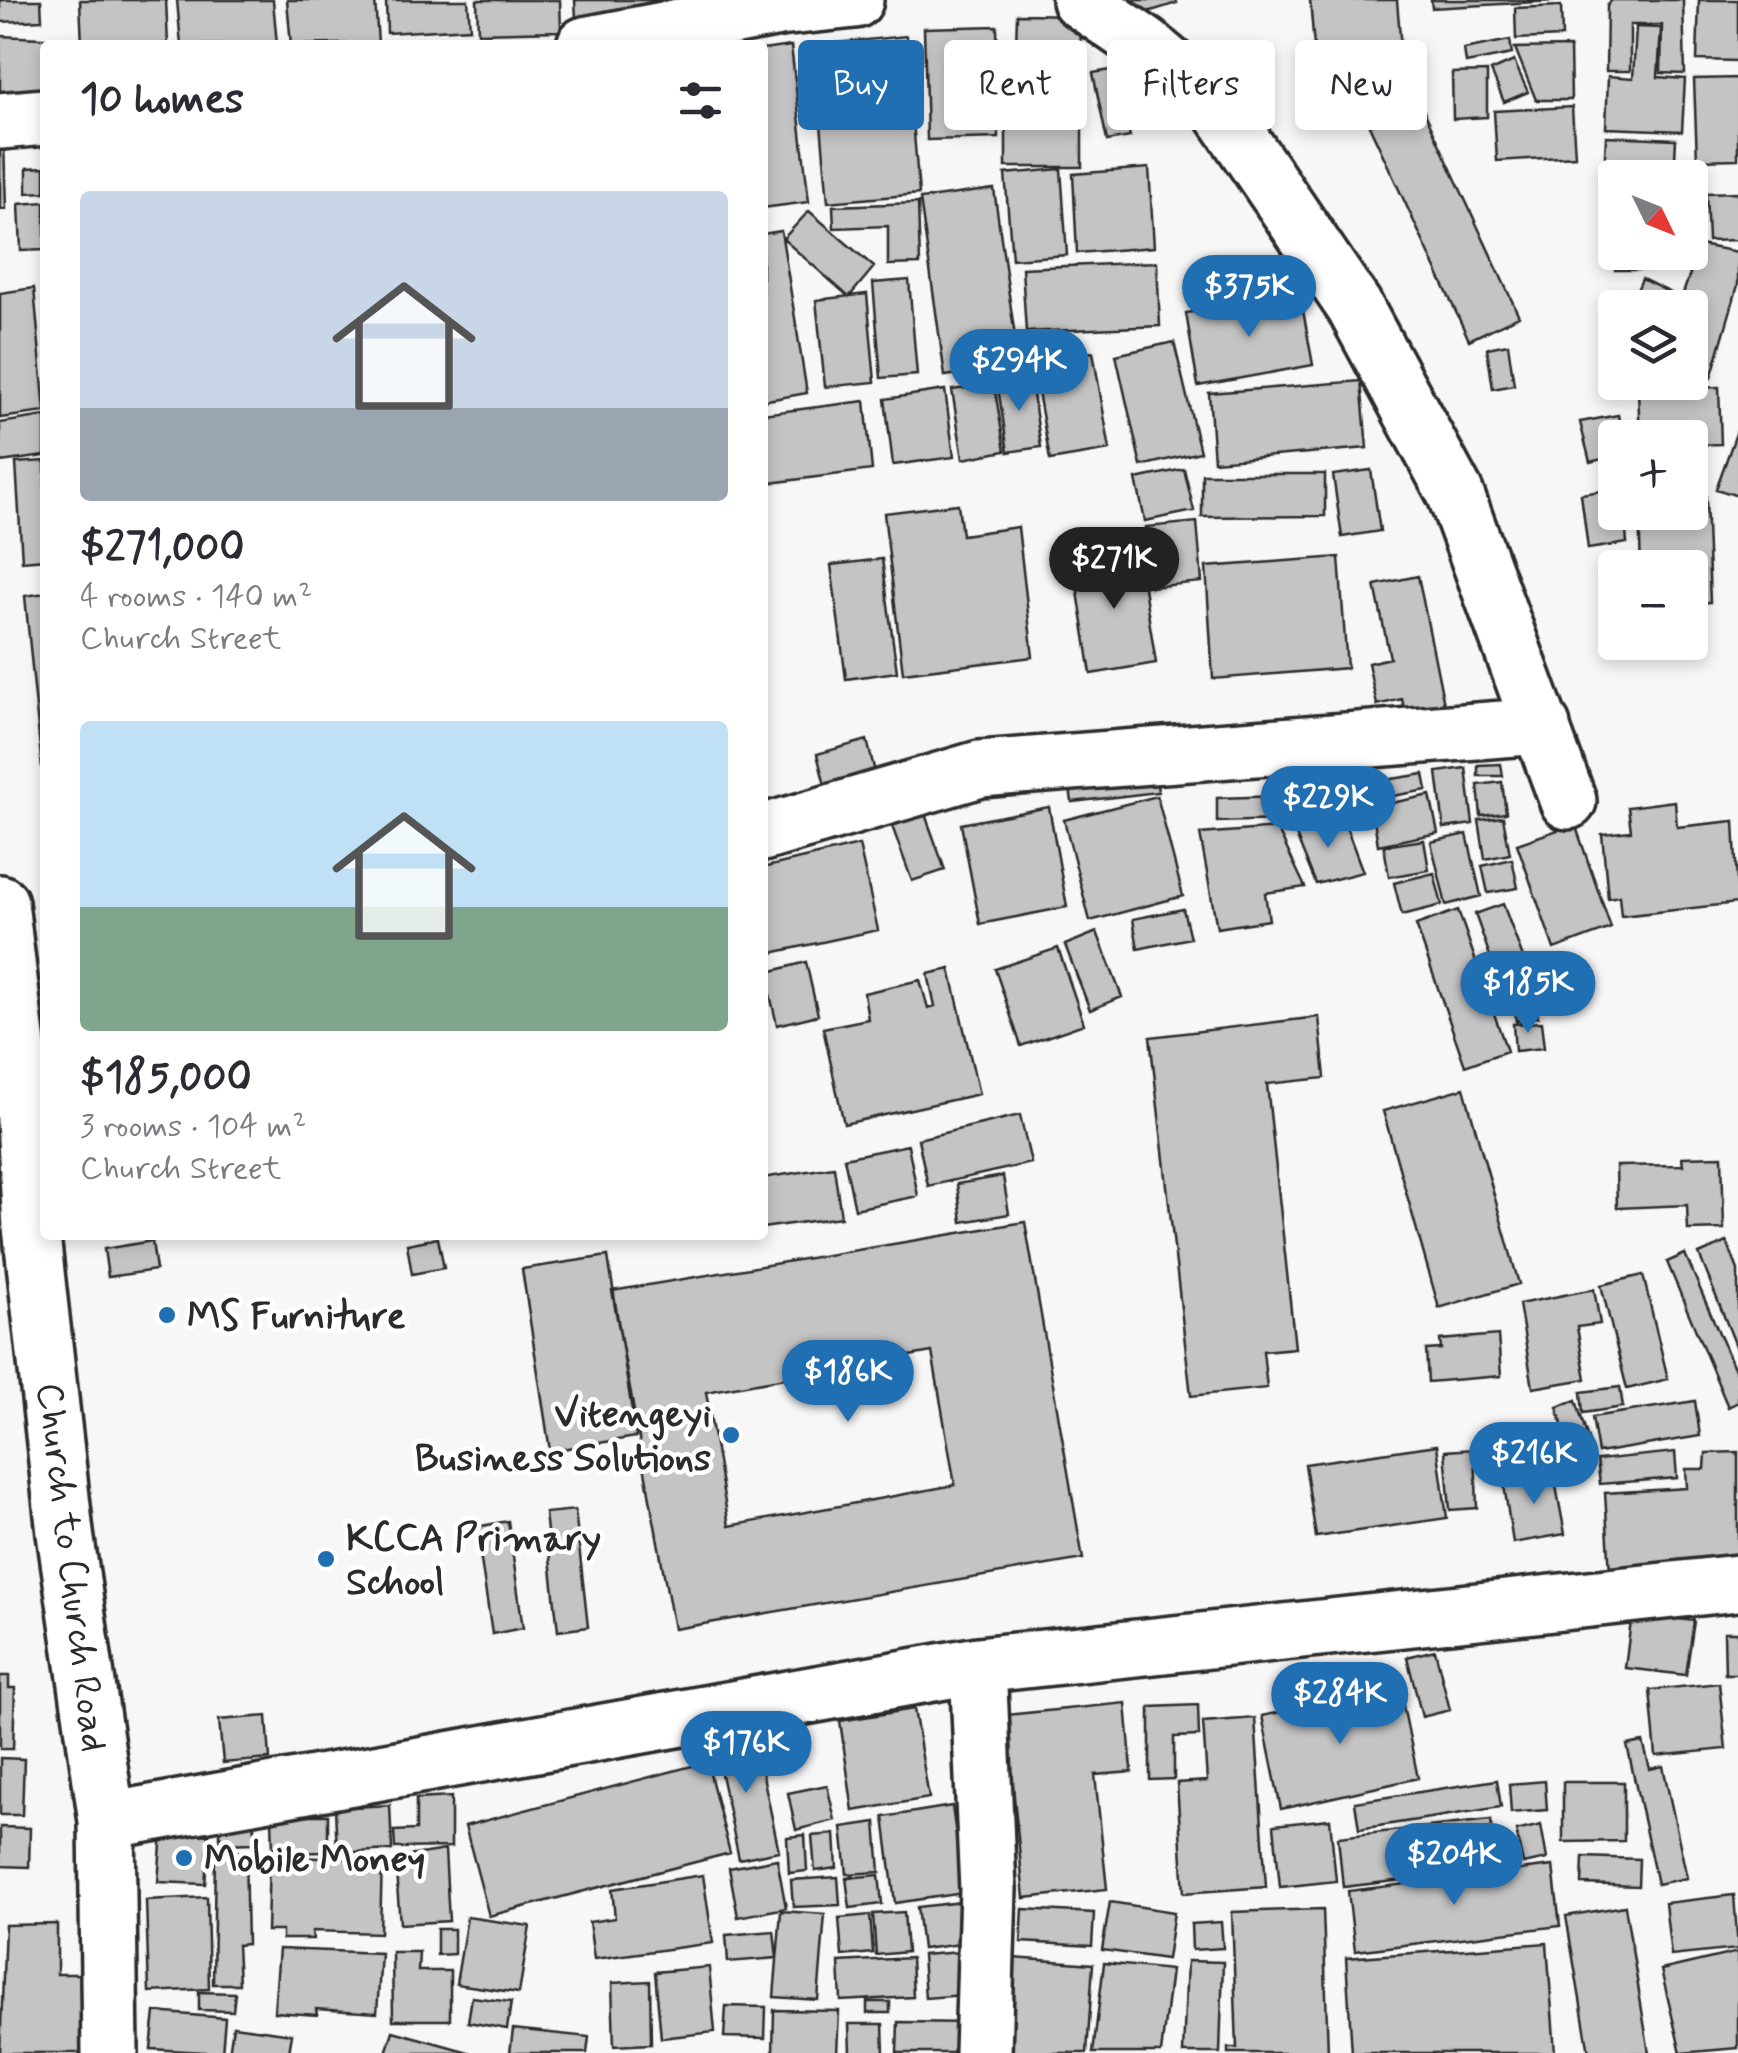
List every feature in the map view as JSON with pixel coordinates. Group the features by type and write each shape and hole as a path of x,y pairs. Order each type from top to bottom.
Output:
{"street":[{"path":"611,40 779,8 855,0"},
{"path":"1080,0 1146,45 1218,106 1354,306 1455,493 1568,801"},
{"path":"0,121 40,117"},
{"path":"768,830 980,768 1542,726"},
{"name":"Church to Church Road","path":"0,904 35,1104 31,1227 63,1514 106,1821 110,2053"},
{"path":"106,1821 978,1664 1738,1582"},
{"path":"978,1664 988,1889 983,2053"}],"building":[{"path":"0,0 41,0 42,20 0,22"},
{"path":"80,0 166,0 168,40 82,40"},
{"path":"177,0 273,0 277,40 181,40"},
{"path":"287,0 375,0 378,40 291,40"},
{"path":"386,0 468,0 470,28 387,33"},
{"path":"477,0 560,0 561,31 478,33"},
{"path":"575,0 667,0 668,15 576,18"},
{"path":"1123,0 1176,0 1177,3 1129,18"},
{"path":"1310,0 1397,0 1400,40 1313,40"},
{"path":"1431,0 1554,0 1554,1 1432,8"},
{"path":"1612,0 1683,0 1685,74 1661,73 1662,25 1630,25 1630,71 1606,71 1607,6"},
{"path":"1699,0 1738,0 1738,61 1697,60"},
{"path":"1561,6 1562,37 1516,39 1515,8"},
{"path":"1017,14 1081,15 1080,40 1016,40"},
{"path":"997,26 997,40 944,40 944,130 999,130 999,138 927,140 924,28"},
{"path":"1636,27 1661,28 1658,77 1685,79 1682,131 1606,128 1608,76 1633,78"},
{"path":"0,36 60,39 40,40 40,107 0,106"},
{"path":"906,36 906,40 865,40"},
{"path":"1510,40 1512,54 1466,63 1464,49"},
{"path":"791,46 809,202 768,207 768,49"},
{"path":"1570,47 1571,100 1536,100 1515,48"},
{"path":"1514,61 1528,92 1504,102 1491,71"},
{"path":"1107,71 1107,130 1129,130 1130,137 1107,141 1093,73"},
{"path":"1487,72 1487,117 1453,119 1452,73"},
{"path":"1738,78 1738,159 1697,160 1694,79"},
{"path":"1572,107 1575,156 1497,161 1494,111"},
{"path":"1427,117 1519,316 1469,340 1371,130 1427,130"},
{"path":"822,130 914,130 919,194 828,202"},
{"path":"1006,130 1082,130 1082,167 1006,167"},
{"path":"1606,136 1676,139 1675,160 1605,160"},
{"path":"0,141 4,141 6,209 0,209"},
{"path":"40,167 40,192 27,193 27,168"},
{"path":"1149,168 1154,247 1077,253 1073,174"},
{"path":"1061,169 1067,255 1012,259 1005,174"},
{"path":"994,189 1019,365 945,376 920,199"},
{"path":"1738,192 1738,240 1708,241 1708,193"},
{"path":"40,202 40,250 21,251 19,204"},
{"path":"918,203 920,264 888,265 888,226 834,228 833,206"},
{"path":"809,211 874,267 849,297 783,239"},
{"path":"781,231 807,393 768,400 768,233"},
{"path":"1708,246 1738,252 1738,285 1711,378 1708,290 1684,290 1691,270 1708,270"},
{"path":"1157,262 1160,326 1026,332 1022,268"},
{"path":"1642,279 1665,290 1637,290"},
{"path":"909,280 917,375 881,378 873,283"},
{"path":"34,288 40,413 0,418 0,293"},
{"path":"867,294 875,382 825,387 816,300"},
{"path":"1300,294 1313,365 1198,386 1186,313"},
{"path":"1174,342 1200,452 1141,466 1116,355"},
{"path":"1508,344 1514,385 1493,389 1487,348"},
{"path":"1093,352 1110,450 1050,460 1033,363"},
{"path":"1030,375 1041,447 1008,452 997,381"},
{"path":"1361,381 1367,448 1214,461 1209,393"},
{"path":"994,384 1005,451 963,459 952,390"},
{"path":"1708,387 1719,387 1721,444 1708,444 1708,420 1639,420 1638,400 1708,400"},
{"path":"945,390 954,457 893,465 885,399"},
{"path":"865,401 872,470 768,483 768,413"},
{"path":"1618,415 1619,420 1598,420 1598,460 1590,462 1580,422"},
{"path":"40,417 40,457 0,462 0,423"},
{"path":"1738,428 1738,496 1716,489"},
{"path":"40,461 40,559 22,561 16,463"},
{"path":"1184,469 1194,511 1145,521 1136,479"},
{"path":"1371,470 1380,531 1342,537 1333,475"},
{"path":"1202,474 1325,474 1325,516 1202,517"},
{"path":"1598,492 1598,530 1626,530 1627,543 1588,549 1581,494"},
{"path":"958,504 962,535 1018,527 1033,657 903,673 884,513"},
{"path":"1197,522 1202,582 1151,587 1146,527"},
{"path":"1640,530 1707,530 1708,550 1640,550"},
{"path":"1138,550 1156,663 1091,674 1073,560"},
{"path":"1339,557 1347,668 1213,679 1206,567"},
{"path":"882,559 897,672 846,679 831,565"},
{"path":"1418,576 1446,714 1407,722 1402,699 1377,705 1368,663 1390,658 1375,585"},
{"path":"40,594 40,749 25,596"},
{"path":"867,740 877,780 827,793 817,754"},
{"path":"1154,763 1158,792 1072,802 1068,774"},
{"path":"1501,764 1503,776 1478,776 1478,765"},
{"path":"1466,768 1473,824 1444,828 1437,772"},
{"path":"1424,774 1427,790 1369,800 1366,783"},
{"path":"1502,782 1506,813 1481,816 1478,785"},
{"path":"1430,795 1438,833 1378,845 1372,807"},
{"path":"1157,796 1183,896 1090,921 1064,820"},
{"path":"1281,796 1282,820 1217,822 1217,798"},
{"path":"1322,797 1323,820 1299,821 1299,798"},
{"path":"1330,798 1356,798 1356,817 1329,816"},
{"path":"1675,801 1677,827 1734,821 1738,903 1621,916 1619,896 1608,898 1602,834 1631,831 1628,807"},
{"path":"1049,807 1067,907 980,924 961,824"},
{"path":"925,814 945,870 912,881 892,826"},
{"path":"1503,817 1510,854 1485,859 1479,820"},
{"path":"1345,824 1363,872 1316,884 1292,826"},
{"path":"1575,824 1611,928 1554,949 1517,844"},
{"path":"1277,828 1305,887 1265,893 1269,920 1217,928 1200,834"},
{"path":"1467,834 1481,896 1446,905 1431,842"},
{"path":"1424,840 1429,870 1389,877 1384,846"},
{"path":"859,845 878,930 768,954 768,867"},
{"path":"1512,859 1518,888 1488,893 1482,866"},
{"path":"1434,873 1442,905 1402,915 1394,883"},
{"path":"1503,904 1536,993 1507,1004 1475,914"},
{"path":"1183,909 1190,938 1138,949 1133,919"},
{"path":"1458,910 1507,1051 1465,1066 1416,925"},
{"path":"1097,932 1122,997 1090,1010 1065,945"},
{"path":"1058,948 1084,1024 1021,1046 995,969"},
{"path":"806,962 818,1015 777,1025 768,972"},
{"path":"950,969 979,1094 844,1124 823,1028 868,1019 864,993 920,980 928,1008 935,1006 928,974"},
{"path":"1536,998 1538,1017 1516,1021 1513,1001"},
{"path":"1319,1017 1325,1078 1267,1084 1295,1348 1263,1351 1267,1388 1191,1396 1150,1037"},
{"path":"1541,1022 1544,1048 1515,1051 1513,1024"},
{"path":"1464,1088 1519,1284 1439,1308 1383,1111"},
{"path":"1020,1115 1031,1163 928,1186 918,1139"},
{"path":"908,1145 918,1196 855,1209 844,1158"},
{"path":"1722,1156 1724,1229 1688,1230 1687,1205 1617,1208 1616,1166 1683,1165 1682,1157"},
{"path":"834,1167 841,1217 768,1227 768,1177"},
{"path":"1003,1176 1009,1214 962,1222 957,1184"},
{"path":"1025,1222 1083,1559 674,1629 612,1291","holes":["932,1352 955,1485 729,1526 706,1392"]},
{"path":"438,1240 444,1268 412,1274 407,1244"},
{"path":"152,1241 156,1270 108,1277 104,1249"},
{"path":"1727,1242 1738,1270 1738,1351 1699,1254"},
{"path":"1685,1254 1738,1377 1738,1402 1728,1407 1667,1262"},
{"path":"608,1256 636,1437 550,1451 522,1269"},
{"path":"1643,1275 1668,1379 1627,1389 1601,1285"},
{"path":"1594,1289 1600,1324 1577,1327 1586,1379 1533,1388 1519,1304"},
{"path":"1498,1335 1501,1376 1428,1382 1426,1350 1441,1349 1440,1340"},
{"path":"1620,1387 1623,1407 1583,1413 1581,1392"},
{"path":"1576,1400 1591,1449 1571,1455 1557,1407"},
{"path":"1695,1401 1700,1436 1598,1453 1592,1417"},
{"path":"1437,1445 1447,1518 1316,1537 1305,1464"},
{"path":"1475,1449 1477,1508 1450,1510 1445,1451"},
{"path":"1675,1452 1677,1478 1600,1484 1597,1460"},
{"path":"1738,1452 1738,1561 1610,1573 1605,1493 1687,1488 1686,1469 1705,1469 1706,1453"},
{"path":"1553,1470 1565,1534 1513,1543 1503,1479"},
{"path":"575,1510 588,1627 558,1631 545,1513"},
{"path":"508,1521 523,1628 492,1634 476,1527"},
{"path":"1632,1613 1694,1621 1686,1675 1625,1668"},
{"path":"1724,1632 1738,1632 1738,1674 1725,1674"},
{"path":"1435,1650 1450,1710 1422,1717 1407,1657"},
{"path":"0,1676 9,1676 9,1688 15,1688 13,1749 0,1749"},
{"path":"1719,1683 1726,1749 1656,1756 1650,1690"},
{"path":"1399,1686 1418,1778 1281,1809 1262,1716"},
{"path":"1126,1703 1132,1772 1095,1775 1107,1889 1024,1898 1006,1715"},
{"path":"1198,1705 1199,1736 1174,1737 1174,1779 1150,1780 1150,1707"},
{"path":"914,1709 929,1798 853,1811 840,1721"},
{"path":"267,1716 270,1759 223,1763 219,1720"},
{"path":"1255,1718 1266,1887 1184,1893 1177,1783 1207,1781 1203,1722"},
{"path":"754,1733 779,1851 739,1859 714,1741"},
{"path":"1643,1742 1650,1769 1663,1766 1687,1878 1657,1884 1627,1745"},
{"path":"0,1758 24,1759 22,1815 0,1815"},
{"path":"707,1762 730,1853 489,1916 465,1826"},
{"path":"1497,1780 1501,1807 1359,1829 1355,1802"},
{"path":"1545,1781 1547,1810 1511,1813 1509,1784"},
{"path":"1563,1782 1624,1782 1624,1841 1563,1842"},
{"path":"827,1785 835,1820 796,1830 788,1793"},
{"path":"451,1797 451,1847 395,1848 394,1831 416,1830 416,1799"},
{"path":"390,1805 392,1850 337,1853 335,1808"},
{"path":"952,1806 964,1893 895,1903 884,1817"},
{"path":"272,1815 328,1815 328,1852 273,1853"},
{"path":"220,1817 254,1817 254,1843 220,1844"},
{"path":"1330,1819 1336,1881 1280,1887 1274,1825"},
{"path":"1491,1820 1497,1869 1343,1887 1338,1837"},
{"path":"876,1822 880,1872 847,1874 842,1827"},
{"path":"1541,1825 1547,1859 1523,1864 1516,1831"},
{"path":"0,1827 30,1828 29,1867 0,1866"},
{"name":"Mobile Money","path":"162,1832 209,1835 205,1884 158,1882"},
{"path":"835,1834 837,1868 815,1871 812,1836"},
{"path":"805,1835 807,1871 789,1873 787,1837"},
{"path":"445,1850 449,1921 400,1924 395,1858"},
{"path":"245,1851 247,1944 237,1945 239,1984 213,1984 215,1853"},
{"path":"269,1857 382,1859 380,1933 312,1931 313,1939 282,1939 282,1931 267,1931"},
{"path":"1583,1857 1639,1859 1638,1886 1582,1884"},
{"path":"777,1859 786,1908 738,1917 729,1868"},
{"path":"1553,1866 1560,1926 1355,1951 1348,1891"},
{"path":"703,1875 713,1943 594,1959 589,1922 615,1918 612,1889"},
{"path":"879,1875 882,1904 850,1908 846,1878"},
{"path":"838,1877 840,1905 793,1907 791,1880"},
{"path":"1734,1895 1738,1949 1671,1956 1665,1903"},
{"path":"207,1897 209,1989 149,1992 146,1900"},
{"path":"971,1901 976,1942 922,1949 917,1907"},
{"path":"1110,1902 1174,1912 1167,1959 1102,1950"},
{"path":"1625,1906 1649,2053 1589,2053 1566,1916"},
{"path":"1023,1909 1094,1913 1092,1946 1021,1942"},
{"path":"1323,1909 1328,2053 1228,2053 1228,2048 1237,2048 1232,1912"},
{"path":"781,1911 825,1914 818,2000 774,1997"},
{"path":"904,1912 907,1952 876,1955 873,1914"},
{"path":"870,1915 873,1953 842,1956 839,1918"},
{"path":"467,1917 530,1926 519,1993 456,1984"},
{"path":"1221,1922 1223,1948 1192,1950 1191,1924"},
{"path":"57,1924 57,1974 80,1974 81,2053 0,2053 5,1925"},
{"path":"437,1929 454,1929 454,1954 437,1955"},
{"path":"774,1931 777,1958 728,1962 726,1935"},
{"path":"1547,1943 1555,2053 1352,2053 1346,1958"},
{"path":"279,1949 381,1953 377,2013 316,2009 317,2015 274,2012"},
{"path":"973,1951 977,1994 925,1998 922,1955"},
{"path":"392,1952 419,1952 418,1971 450,1971 450,2020 393,2020"},
{"path":"1738,1952 1738,2048 1681,2053 1661,1970"},
{"path":"911,1958 913,1997 841,2001 839,1962"},
{"path":"1013,1958 1093,1964 1087,2053 1005,2053"},
{"path":"1187,1961 1223,1962 1220,2053 1183,2053"},
{"path":"1104,1963 1171,1970 1161,2053 1093,2053"},
{"path":"709,1967 715,2032 661,2038 655,1972"},
{"path":"650,1981 651,2044 614,2046 612,1983"},
{"path":"199,1992 235,1993 233,2011 199,2010"},
{"path":"472,1997 511,2002 507,2029 468,2022"},
{"path":"867,2002 890,2002 890,2013 867,2013"},
{"path":"726,2006 766,2007 765,2038 724,2037"},
{"path":"774,2010 839,2011 837,2053 773,2053"},
{"path":"155,2012 225,2018 222,2053 151,2049"},
{"path":"898,2022 975,2023 974,2053 897,2053"},
{"path":"849,2024 883,2024 884,2053 850,2053"},
{"path":"233,2026 292,2034 289,2053 229,2053"},
{"path":"513,2029 589,2037 587,2053 510,2053"},
{"path":"393,2031 472,2053 386,2053"}],"place":[{"name":"MS Furniture","path":"167,1315"},
{"name":"Vitengeyi Business Solutions","path":"731,1435"},
{"name":"KCCA Primary School","path":"326,1559"},
{"name":"Mobile Money","path":"184,1858"}]}
